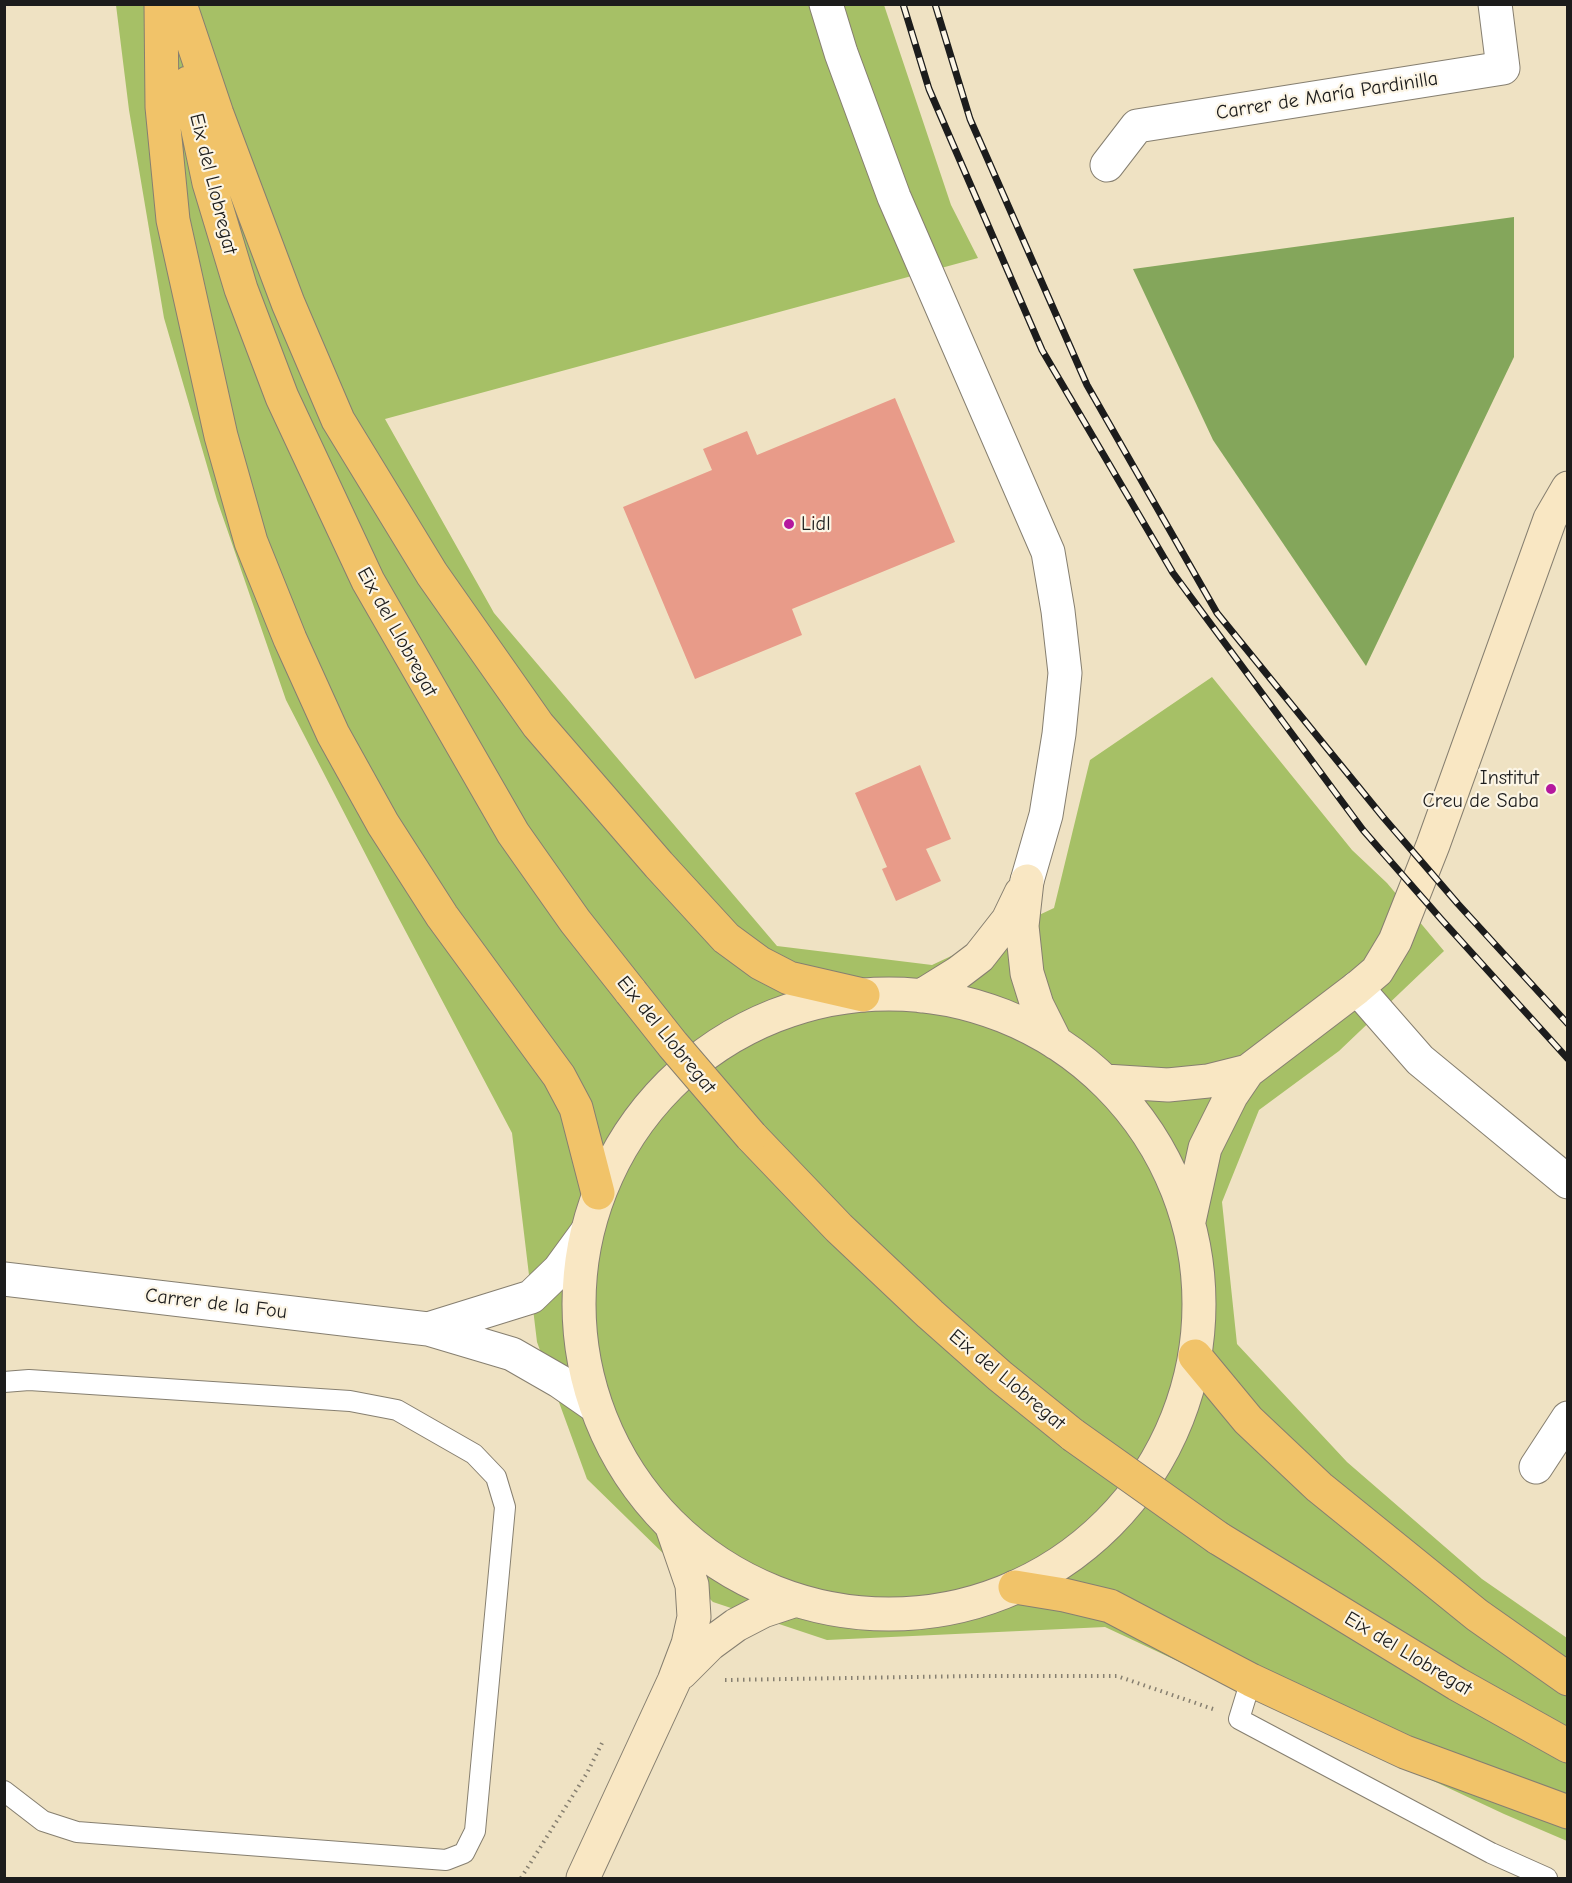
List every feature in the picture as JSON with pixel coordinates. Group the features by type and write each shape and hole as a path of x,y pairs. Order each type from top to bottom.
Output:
{"highway":[{"path":"161,4 162,107 173,220 221,436 251,542 290,639 333,734 383,824 442,916 563,1084 576,1108 598,1193"},
{"name":"Eix del Llobregat","path":"172,4 209,183 241,289 282,397 368,581 513,833 575,921 673,1045 751,1136 839,1228 1000,1376 1073,1435 1218,1538 1457,1684 1568,1746"},
{"path":"180,4 217,114 288,303 339,420 432,574 538,725 659,865 726,938 759,963 789,978 823,988 863,995"},
{"path":"1195,1356 1248,1420 1319,1487 1477,1615 1568,1679"},
{"path":"1015,1587 1110,1606 1251,1680 1405,1752 1568,1812"}],"main road":[{"path":"1189,1221 1205,1148 1231,1096 1248,1071 1377,971 1395,941 1408,911 1529,572 1550,519 1568,488"},
{"path":"1529,572 1568,537"},
{"path":"921,996 958,974 979,957 1008,920 1027,880"},
{"path":"1027,880 1022,926 1027,974 1037,1005 1056,1043"},
{"path":"863,995 921,996 968,1005 1014,1020 1056,1043 1081,1061 1105,1081 1140,1123 1169,1170 1189,1221 1196,1255 1199,1322 1195,1356 1185,1398 1169,1438 1147,1476 1120,1511 1089,1541 1053,1566 1015,1587 973,1602 929,1611 884,1614 840,1610 796,1600 751,1582 710,1557 672,1526 640,1491 615,1450 596,1406 586,1373 579,1315 580,1268 586,1233 598,1193 630,1132 676,1079 731,1037 795,1009 863,995"},
{"path":"1105,1081 1168,1084 1208,1081 1248,1071"},
{"path":"583,1878 674,1681 688,1644 693,1617 692,1585 672,1526"},
{"path":"674,1681 710,1644 736,1625 763,1611 796,1600"}],"street":[{"path":"826,4 841,53 894,197 1048,552 1065,673 1059,734 1046,815 1027,880"},
{"name":"Carrer de María Pardinilla","path":"1107,165 1137,126 1503,69 1495,4"},
{"path":"1357,988 1420,1060 1568,1182"},
{"name":"Carrer de la Fou","path":"428,1329 531,1297 559,1270 586,1233"},
{"name":"Carrer de la Fou","path":"4,1279 428,1329 512,1354 565,1384 596,1406"},
{"path":"1536,1467 1568,1418"}],"lane":[{"path":"4,1382 29,1380 350,1401 397,1410 474,1454 496,1477 505,1507 475,1831 464,1853 446,1860 77,1832 43,1821 4,1791"},
{"path":"1251,1680 1239,1719 1491,1853 1547,1878"}],"path":[{"path":"674,1681 1117,1676 1239,1719"},
{"path":"521,1878 587,1773 607,1734"}],"green space":[{"path":"116,5 884,5 951,205 978,258 385,419 494,613 777,946 932,965 1054,908 1090,760 1212,677 1352,850 1387,883 1444,951 1339,1051 1259,1110 1222,1202 1237,1344 1347,1462 1482,1579 1567,1638 1567,1841 1504,1814 1105,1627 827,1640 713,1602 587,1479 537,1342 512,1133 286,700 217,500 164,318 129,110"},
{"path":"1514,217 1514,357 1366,666 1213,440 1133,269"}],"building":[{"name":"Lidl","path":"895,398 955,542 792,609 802,635 695,679 623,507 712,470 703,449 747,431 757,455"},
{"path":"920,765 951,839 926,849 941,881 896,901 882,869 887,867 855,793"}],"railway":[{"path":"903,4 929,89 1042,350 1173,573 1363,830 1568,1059"},
{"path":"935,4 970,119 1087,385 1217,613 1383,817 1458,904 1568,1024"}],"place":[{"name":"Lidl","path":"789,524"},
{"name":"Institut Creu de Saba","path":"1551,789"}]}
